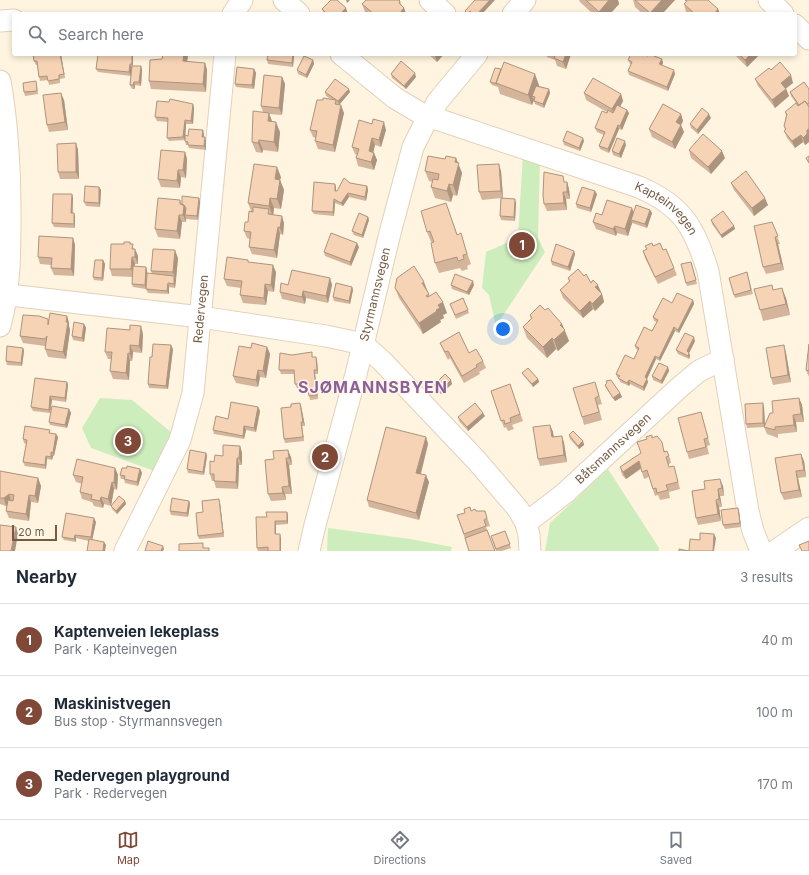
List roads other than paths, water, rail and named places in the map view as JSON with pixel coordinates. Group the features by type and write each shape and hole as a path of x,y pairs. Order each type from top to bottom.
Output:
{"street":[{"path":"234,12 242,0"},
{"path":"284,0 297,12"},
{"path":"430,0 442,12"},
{"path":"515,12 525,0"},
{"path":"769,0 781,12"},
{"path":"0,22 12,20"},
{"path":"797,27 809,39"},
{"name":"Redervegen","path":"125,551 171,460 187,418 193,393 225,56"},
{"name":"Kapteinvegen","path":"343,56 395,98 411,108 429,116 639,187 662,199 678,211 690,226 701,248 708,271 748,511 753,531 761,551"},
{"name":"Styrmannsvegen","path":"309,551 363,344 402,185 417,137 448,87 475,56"},
{"path":"0,82 6,120 10,178 10,279 4,294 0,326"},
{"path":"4,294 201,317 326,336 363,344 383,362 477,461 518,509 526,523 529,534 530,551"},
{"name":"Båtsmannsvegen","path":"526,523 564,493 699,371 723,359"},
{"path":"775,551 809,528"}],"place":[{"name":"Kaptenveien lekeplass","path":"522,245"},
{"name":"Redervegen playground","path":"128,441"},
{"name":"Maskinistvegen","path":"325,457"}],"district":[{"name":"SJØMANNSBYEN","path":"373,387"}]}
